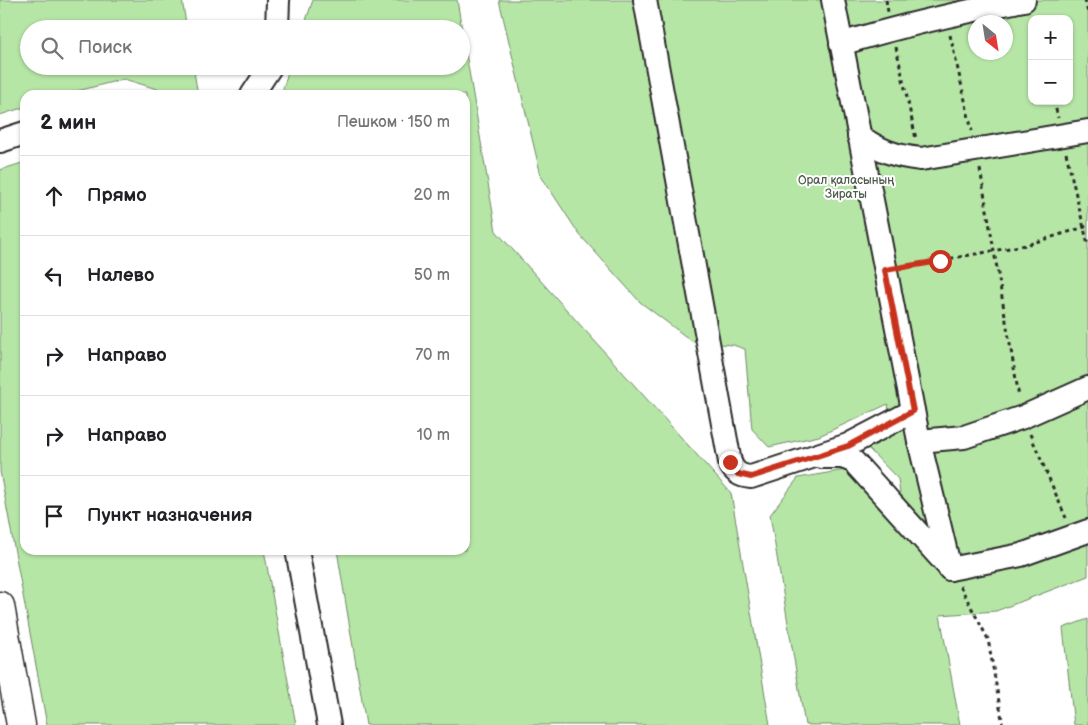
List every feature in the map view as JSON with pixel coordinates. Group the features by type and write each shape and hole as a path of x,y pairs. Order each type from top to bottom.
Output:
{"highway":[{"path":"0,606 21,725"}],"street":[{"path":"277,20 278,0"},
{"path":"645,0 730,462 738,474 751,477 848,446 913,411"},
{"path":"833,0 918,441 950,569"},
{"path":"841,44 892,28 946,15 1024,0"},
{"path":"255,90 265,75"},
{"path":"859,136 879,150 902,157 920,159 1088,131"},
{"path":"0,141 20,134"},
{"path":"918,441 964,437 1023,417 1088,388"},
{"path":"813,456 842,457 853,461 950,569"},
{"path":"950,569 1021,555 1081,534"},
{"path":"298,555 329,725"}],"path":[{"path":"886,0 920,159"},
{"path":"1085,0 1088,13"},
{"path":"946,15 976,150 1023,417 1081,534"},
{"path":"1055,105 1086,227 1088,245"},
{"path":"885,270 1026,245 1086,227"},
{"path":"950,569 988,639 1003,725"}],"green space":[{"path":"0,0 182,0 185,20 20,20 20,75 195,75 197,90 160,90 124,79 81,90 20,90 20,109 0,115"},
{"path":"313,0 457,0 460,20 306,20"},
{"name":"Орал қаласының Зираты","path":"499,0 1088,0 1088,576 996,611 940,615 960,725 805,725 770,515 798,478 851,469 906,536 898,479 864,444 892,432 888,404 819,436 769,447 752,429 745,349 733,345 693,342 640,302 579,234 541,176"},
{"path":"287,75 470,75 496,231 731,493 770,725 366,725 338,555 470,555 470,90 283,90"},
{"path":"20,164 20,555 265,555 296,725 47,725 0,471 0,170"},
{"path":"1088,619 1088,725 1074,725 1063,628"}],"route":[{"path":"730,462 738,474 751,477 848,446 913,411 885,270 940,261"}]}
